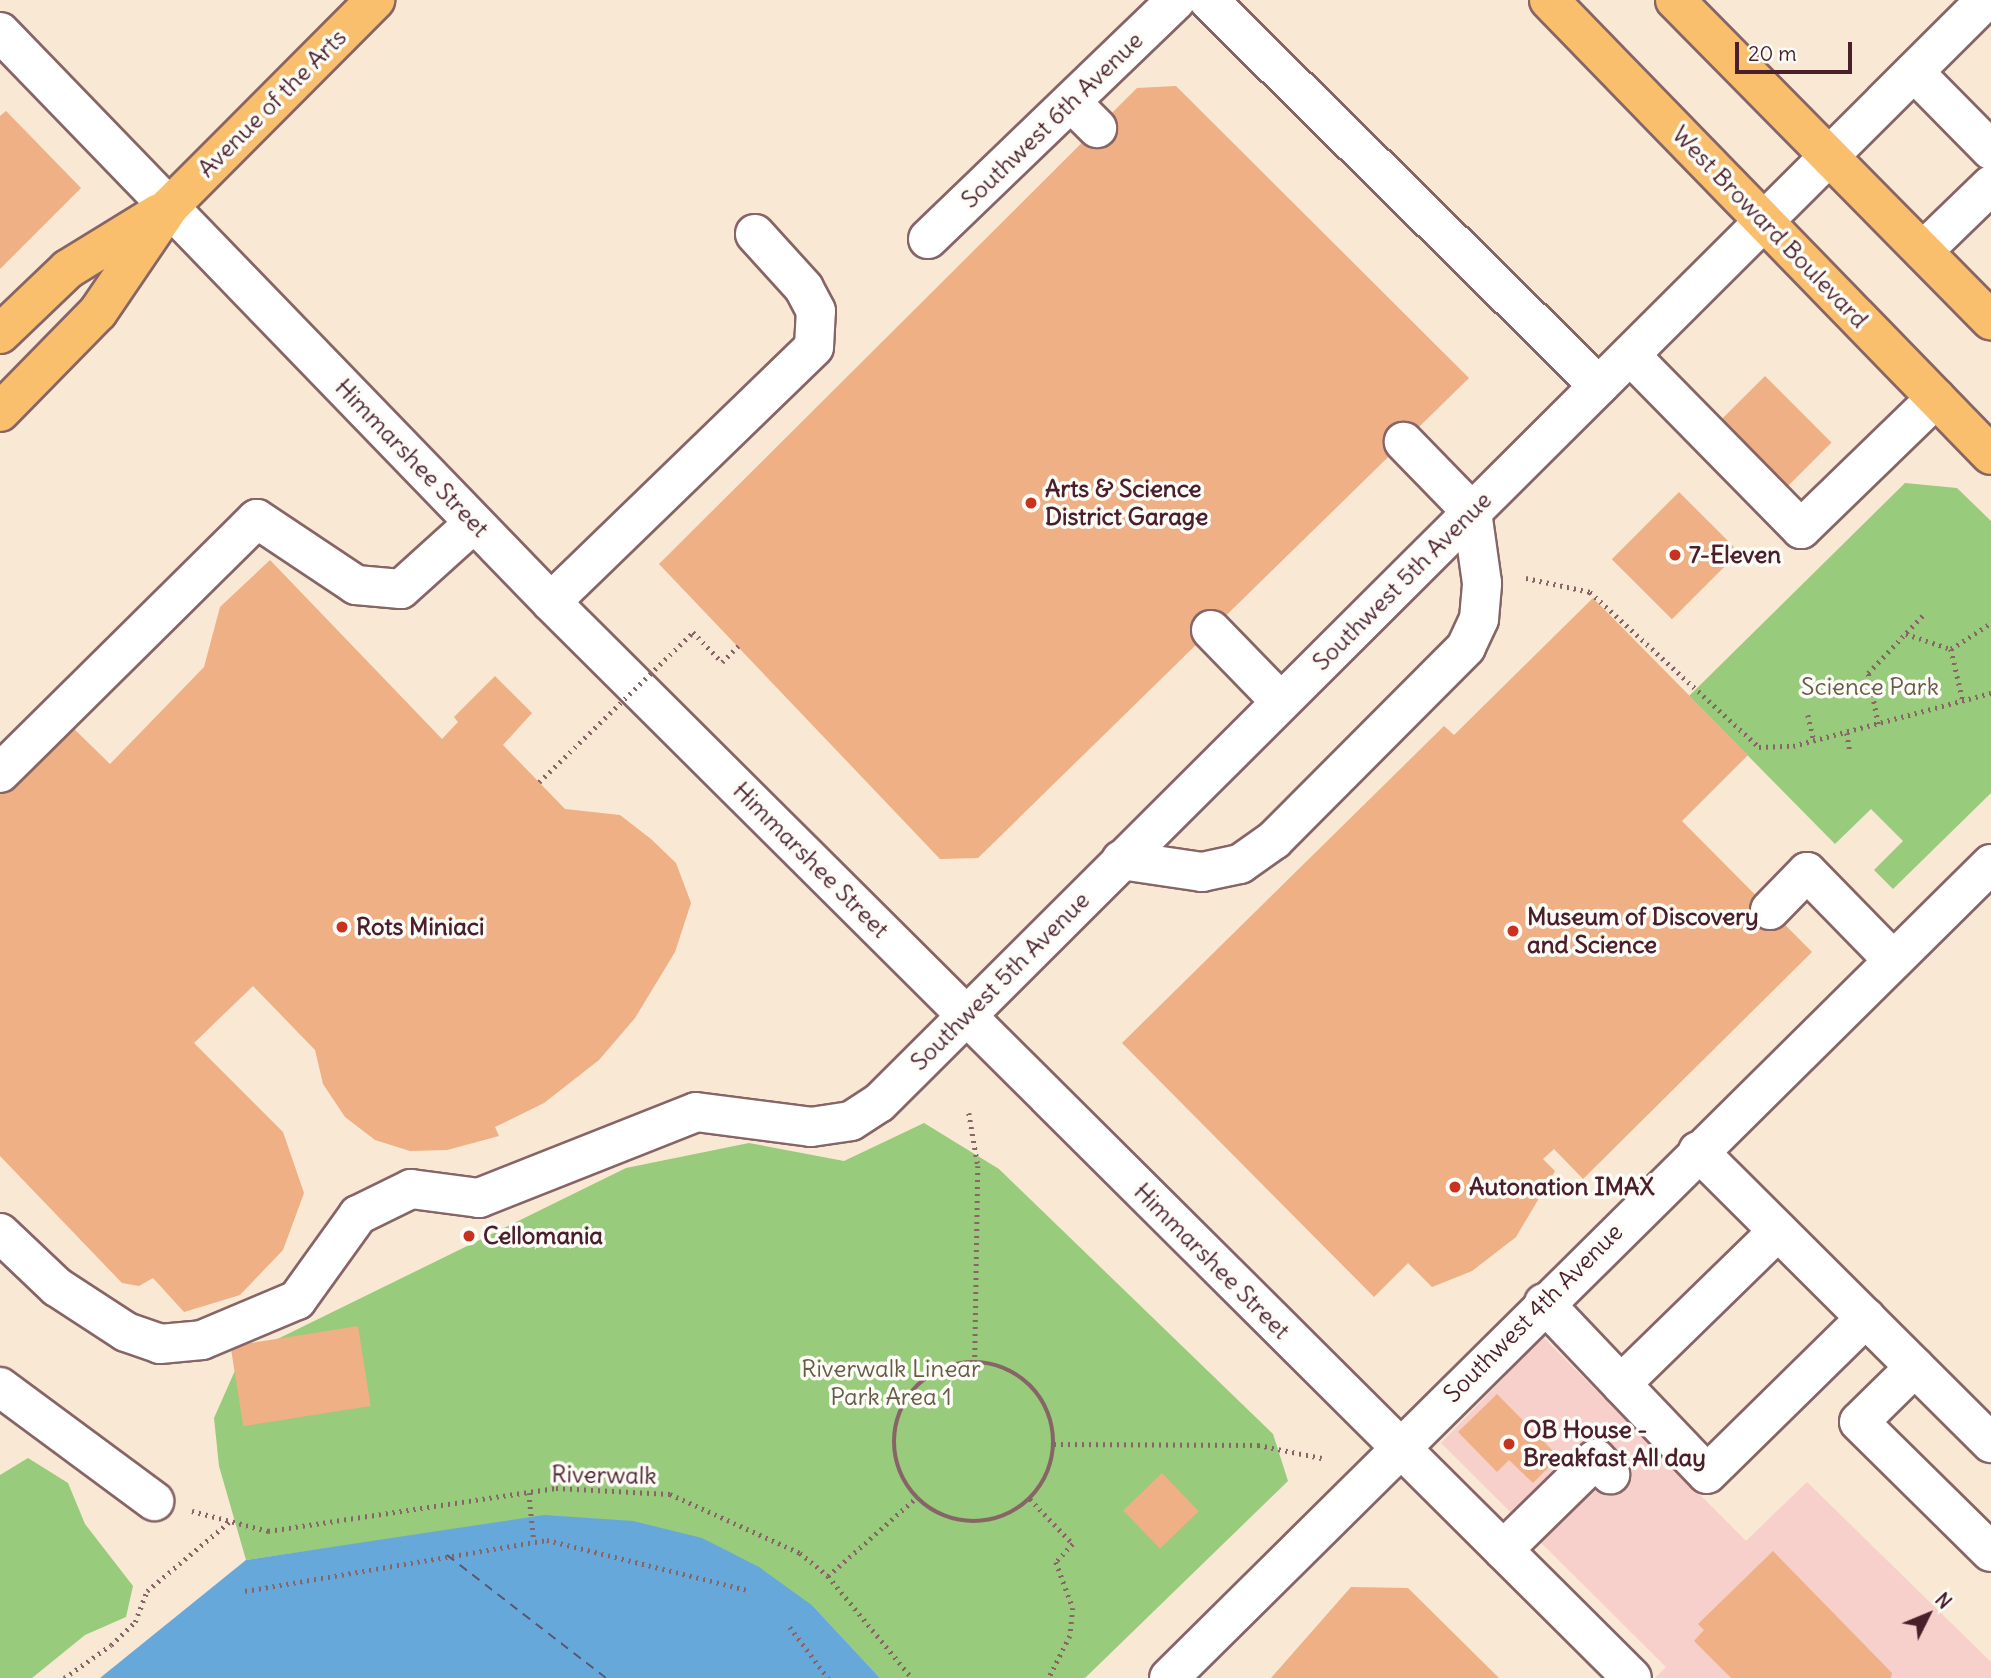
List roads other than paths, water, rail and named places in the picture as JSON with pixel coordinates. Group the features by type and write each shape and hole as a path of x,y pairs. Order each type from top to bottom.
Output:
{"main road":[{"name":"Avenue of the Arts","path":"0,412 98,312 170,206 375,0"},
{"name":"West Broward Boulevard","path":"1549,0 1991,455"},
{"path":"1675,0 1923,251 1987,308"},
{"name":"Avenue of the Arts","path":"0,334 68,269 170,206"}],"street":[{"name":"Southwest 6th Avenue","path":"928,239 1084,115 1176,0"},
{"path":"1208,0 1599,386"},
{"name":"Southwest 5th Avenue","path":"0,1233 57,1287 126,1332 160,1344 201,1340 297,1300 358,1216 411,1189 479,1198 696,1112 811,1127 851,1121 879,1103 1986,0"},
{"name":"Himmarshee Street","path":"0,32 551,602 1503,1550 1611,1671"},
{"path":"1914,72 1991,150"},
{"path":"1923,251 1991,185"},
{"path":"551,602 814,347 816,311 804,288 755,234"},
{"path":"1630,355 1801,529 1936,398"},
{"path":"1121,860 1202,872 1240,864 1274,840 1466,647 1479,619 1482,583 1472,512 1404,442"},
{"path":"0,774 257,519 356,585 401,589 474,523"},
{"path":"1211,630 1281,702"},
{"name":"Southwest 4th Avenue","path":"1169,1678 1397,1447 1991,864"},
{"path":"1770,910 1807,872 1893,960"},
{"path":"1698,1151 1991,1443"},
{"path":"1621,1384 1778,1231"},
{"path":"1544,1303 1707,1474 1866,1318"},
{"path":"1915,1367 1859,1422 1991,1552"},
{"path":"2,1393 154,1501"},
{"path":"1503,1550 1596,1459 1611,1474"}],"water":[{"path":"544,1515 633,1521 702,1538 759,1567 813,1606 880,1678 100,1678 246,1560"}],"place":[{"name":"Arts & Science District Garage","path":"1031,503"},
{"name":"7-Eleven","path":"1675,555"},
{"name":"Rots Miniaci","path":"342,927"},
{"name":"Museum of Discovery and Science","path":"1513,931"},
{"name":"Autonation IMAX","path":"1455,1187"},
{"name":"Cellomania","path":"469,1236"},
{"name":"OB House - Breakfast All day","path":"1509,1444"}],"park label":[{"name":"Science Park","path":"1870,687"},
{"name":"Riverwalk Linear Park Area 1","path":"891,1383"}]}
